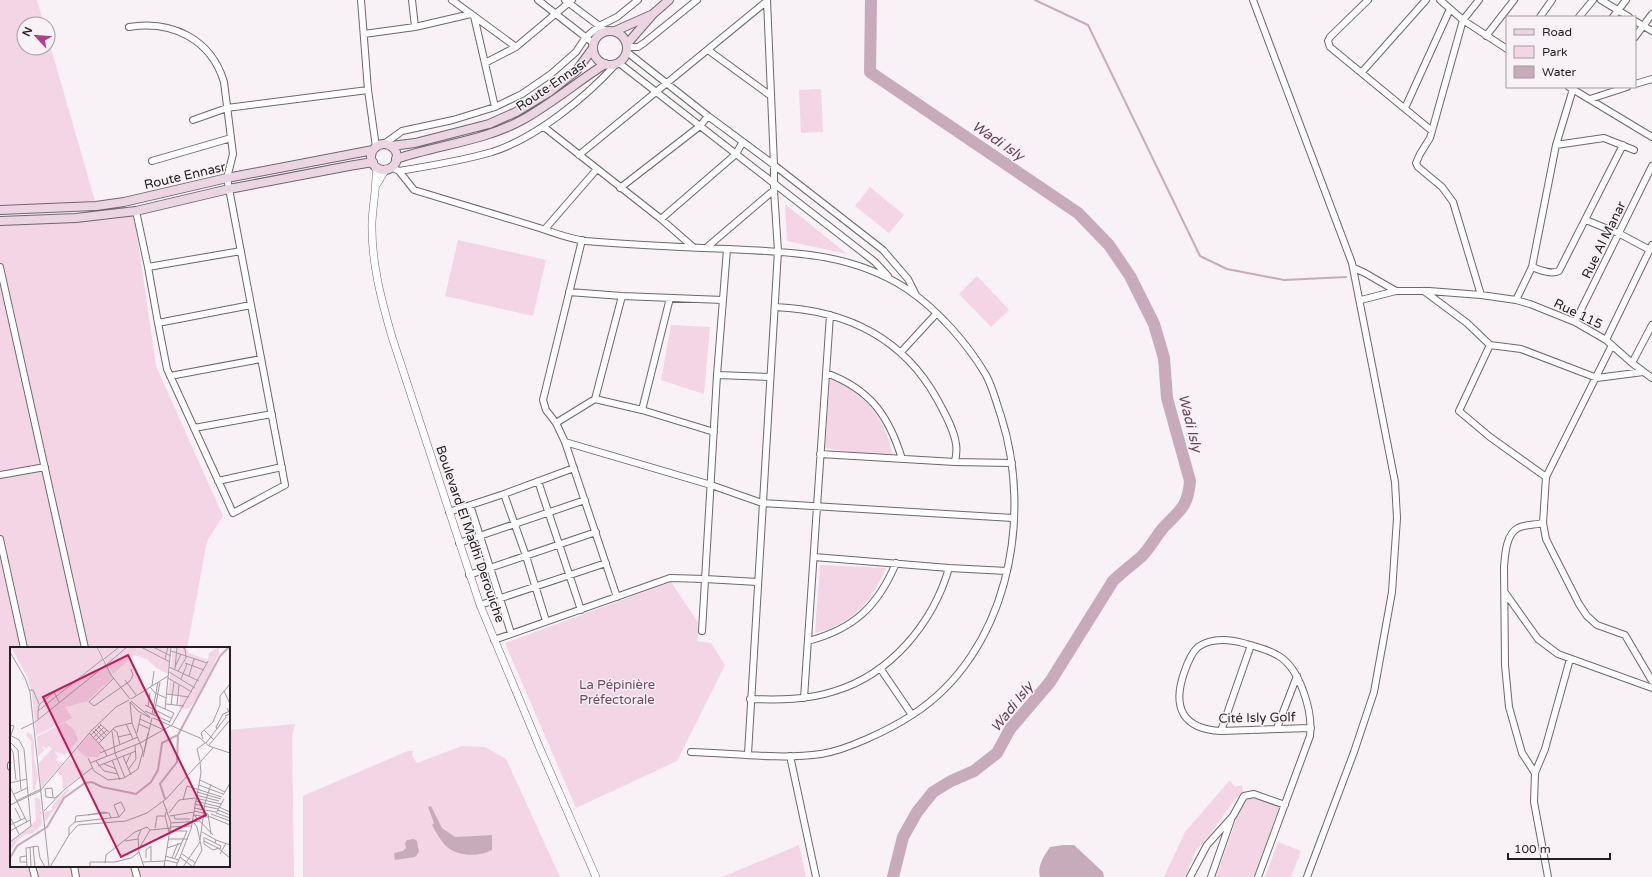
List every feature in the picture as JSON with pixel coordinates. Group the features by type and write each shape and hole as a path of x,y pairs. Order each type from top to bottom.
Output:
{"main road":[{"path":"627,48 623,36 615,31 602,29 591,43 596,56 605,64 617,63 622,60 627,48 653,14 669,0"},
{"path":"615,31 653,14"},
{"name":"Route Ennasr","path":"0,210 108,204 144,198 227,178 381,147 414,143 489,124 516,112 549,92 577,70 591,43"},
{"name":"Route Ennasr","path":"396,159 416,152 491,133 521,121 555,100 583,78 605,64"},
{"path":"381,147 396,153 396,159 392,169 374,165 371,156 381,147"},
{"name":"Route Ennasr","path":"0,221 76,218 136,211 229,189 349,166 374,165"}],"street":[{"path":"361,0 368,90 381,147 402,131 453,120 494,107 522,94 551,74 576,52 591,43 538,0"},
{"path":"412,0 415,27"},
{"path":"452,0 516,47"},
{"path":"485,63 516,47 568,1 602,29 638,0"},
{"path":"627,48 638,47 644,43 697,0"},
{"path":"1253,0 1354,268 1395,482 1397,518 1392,592 1374,692 1354,752 1307,877"},
{"path":"1368,0 1330,37 1328,41 1330,47 1432,131"},
{"path":"1362,72 1426,0"},
{"path":"1440,0 1463,20 1506,48"},
{"path":"1479,0 1463,20 1430,138 1417,159 1417,165 1442,187 1453,202 1481,295"},
{"path":"1486,36 1514,0"},
{"path":"1541,16 1552,0"},
{"path":"1580,16 1593,0"},
{"path":"1601,0 1628,16"},
{"path":"1614,16 1626,0"},
{"path":"579,155 767,1"},
{"path":"748,754 750,699 778,251 774,190 767,1"},
{"path":"1405,108 1450,9"},
{"path":"1636,35 1642,25 1652,14"},
{"path":"364,34 415,27 473,15"},
{"path":"473,15 494,107"},
{"path":"1636,22 1652,31"},
{"path":"129,27 145,25 164,26 195,40 208,53 220,72 224,82 233,154 227,178 285,485 233,513 170,376 158,324 136,211"},
{"path":"627,48 667,84 883,250 908,279 917,297"},
{"path":"708,50 771,96"},
{"path":"377,184 392,169 453,162 493,151 544,127 578,101 617,63 657,92 875,262 893,281"},
{"path":"1636,84 1652,79"},
{"path":"1516,300 1532,267 1556,145 1571,88 1652,137"},
{"path":"1600,96 1604,88"},
{"path":"1590,99 1623,88"},
{"path":"193,120 227,108 368,90"},
{"path":"620,188 700,126 708,116"},
{"path":"544,127 661,219 693,247"},
{"path":"152,161 231,138"},
{"path":"1556,145 1604,138 1634,150"},
{"path":"661,219 736,154 742,143"},
{"path":"1532,267 1548,272 1555,273 1559,271 1623,145"},
{"path":"374,165 377,184"},
{"name":"Rue Al Manar","path":"1575,322 1620,234 1652,166"},
{"path":"392,169 414,190 582,240 778,251 819,256 850,262 872,270 893,281 917,297 936,314 961,341 986,376 1007,437 1012,463 1013,518 1007,571 998,604 985,633 952,681 912,715 884,731 839,749 823,753 790,756 691,752"},
{"path":"545,230 597,169"},
{"name":"Boulevard El Madhi Derouiche","path":"377,184 372,222 374,262 382,303 469,575 480,605 596,877"},
{"path":"706,248 774,190"},
{"path":"1586,220 1651,248 1606,340"},
{"path":"582,240 543,400 546,410 556,423 565,442 617,598"},
{"path":"702,631 717,374 727,249"},
{"path":"148,267 241,251"},
{"path":"0,267 85,647"},
{"path":"1354,268 1396,291"},
{"name":"Rue 115","path":"1361,300 1396,291 1424,291 1481,295 1516,300 1536,306 1575,322 1606,340 1652,378"},
{"path":"1424,291 1467,323 1490,345 1521,349 1597,378 1643,372"},
{"path":"569,292 622,296 723,300"},
{"path":"556,423 595,399 622,296"},
{"path":"642,410 670,298"},
{"path":"158,324 251,305"},
{"path":"775,307 795,308 830,315 864,327 901,352 927,382 942,409 956,444 955,462"},
{"path":"901,352 936,314"},
{"path":"804,698 830,315"},
{"path":"1632,363 1651,329"},
{"path":"1490,345 1458,411 1490,437 1546,477"},
{"path":"1612,345 1597,378 1546,477 1543,523 1546,539 1550,548 1579,604 1587,616 1597,625 1625,635 1652,681"},
{"path":"170,376 261,360"},
{"path":"826,373 852,385 874,404 887,420 902,459"},
{"path":"717,374 770,377"},
{"path":"595,399 642,410 714,432"},
{"path":"194,428 272,414"},
{"path":"565,442 711,485 762,503 1013,518"},
{"path":"820,454 955,462 1012,463"},
{"path":"0,475 45,466"},
{"path":"218,481 282,467"},
{"path":"449,512 504,494 574,468"},
{"path":"538,482 582,610"},
{"path":"504,494 516,525 546,621"},
{"path":"459,543 549,514 585,500"},
{"path":"470,505 511,633"},
{"path":"1535,773 1518,744 1510,707 1505,665 1506,551 1512,533 1517,528 1543,523"},
{"path":"469,575 596,532"},
{"path":"0,539 24,647"},
{"path":"814,557 949,568 1007,571"},
{"path":"480,605 569,574 606,563"},
{"path":"808,641 839,631 866,612 887,584 896,563"},
{"path":"750,699 783,700 804,698 846,688 880,668 903,648 926,620 939,596 949,568"},
{"path":"494,640 617,598 670,578 758,582"},
{"path":"1505,593 1538,639 1558,654 1652,688"},
{"name":"Cité Isly Golf","path":"1258,877 1308,745 1311,728 1306,699 1297,676 1287,662 1278,655 1236,641 1220,640 1199,646 1193,652 1184,671 1179,689 1179,701 1183,713 1190,722 1208,730 1221,731 1311,728"},
{"path":"1221,731 1251,645"},
{"path":"1548,877 1534,802 1535,773 1545,749 1570,659"},
{"path":"880,668 912,715"},
{"path":"1277,728 1297,676"},
{"path":"790,756 816,877"},
{"path":"1211,877 1232,816 1241,798 1254,794 1286,805"},
{"path":"1190,877 1207,845 1232,816"},
{"path":"32,867 35,877"},
{"path":"74,867 76,877"},
{"path":"134,867 137,877"}],"green space":[{"path":"0,0 37,0 42,16 16,16 16,56 53,56 95,201 0,207"},
{"path":"821,89 823,132 801,133 799,90"},
{"path":"870,187 904,215 889,233 855,206"},
{"path":"785,204 847,254 787,241"},
{"path":"134,214 156,366 223,516 207,541 187,647 10,647 10,867 230,867 230,730 295,724 292,736 294,877 0,877 0,221"},
{"path":"458,240 546,260 533,316 445,296"},
{"path":"977,276 1009,310 991,327 959,294"},
{"path":"671,325 710,327 704,394 661,380"},
{"path":"830,379 846,386 861,397 879,418 885,430 894,459 825,448"},
{"path":"820,565 886,568 874,591 859,610 840,624 815,633"},
{"name":"La Pépinière Préfectorale","path":"671,582 699,624 697,641 711,643 725,665 677,761 576,808 505,643"},
{"path":"462,746 485,747 506,759 560,877 303,877 303,796 408,751 413,751 412,756 417,763"},
{"path":"1230,780 1235,787 1242,785 1243,792 1234,800 1211,833 1195,852 1185,877 1164,877 1185,832"},
{"path":"1250,796 1280,806 1253,877 1216,877 1242,803"},
{"path":"1278,842 1301,851 1291,877 1265,877"},
{"path":"799,845 806,877 722,877"}],"water":[{"path":"431,806 442,828 455,837 492,835 492,850 481,854 469,855 451,850 438,836 432,825 434,823 428,807"},
{"path":"414,839 417,841 419,852 415,857 395,860 394,853 403,851 406,848 405,843 407,840"},
{"path":"1074,845 1103,872 1104,877 1040,877 1040,865 1050,847"}],"waterway":[{"name":"Wadi Isly","path":"871,0 870,72 1078,213 1109,245 1130,276 1154,324 1164,358 1167,398 1190,481 1187,497 1179,512 1161,531 1141,557 1113,581 1050,682 1010,729 997,753 974,771 951,781 933,792 917,812 903,837 893,877"},
{"path":"1035,0 1088,25 1200,256 1227,269 1284,280 1346,277"}]}
